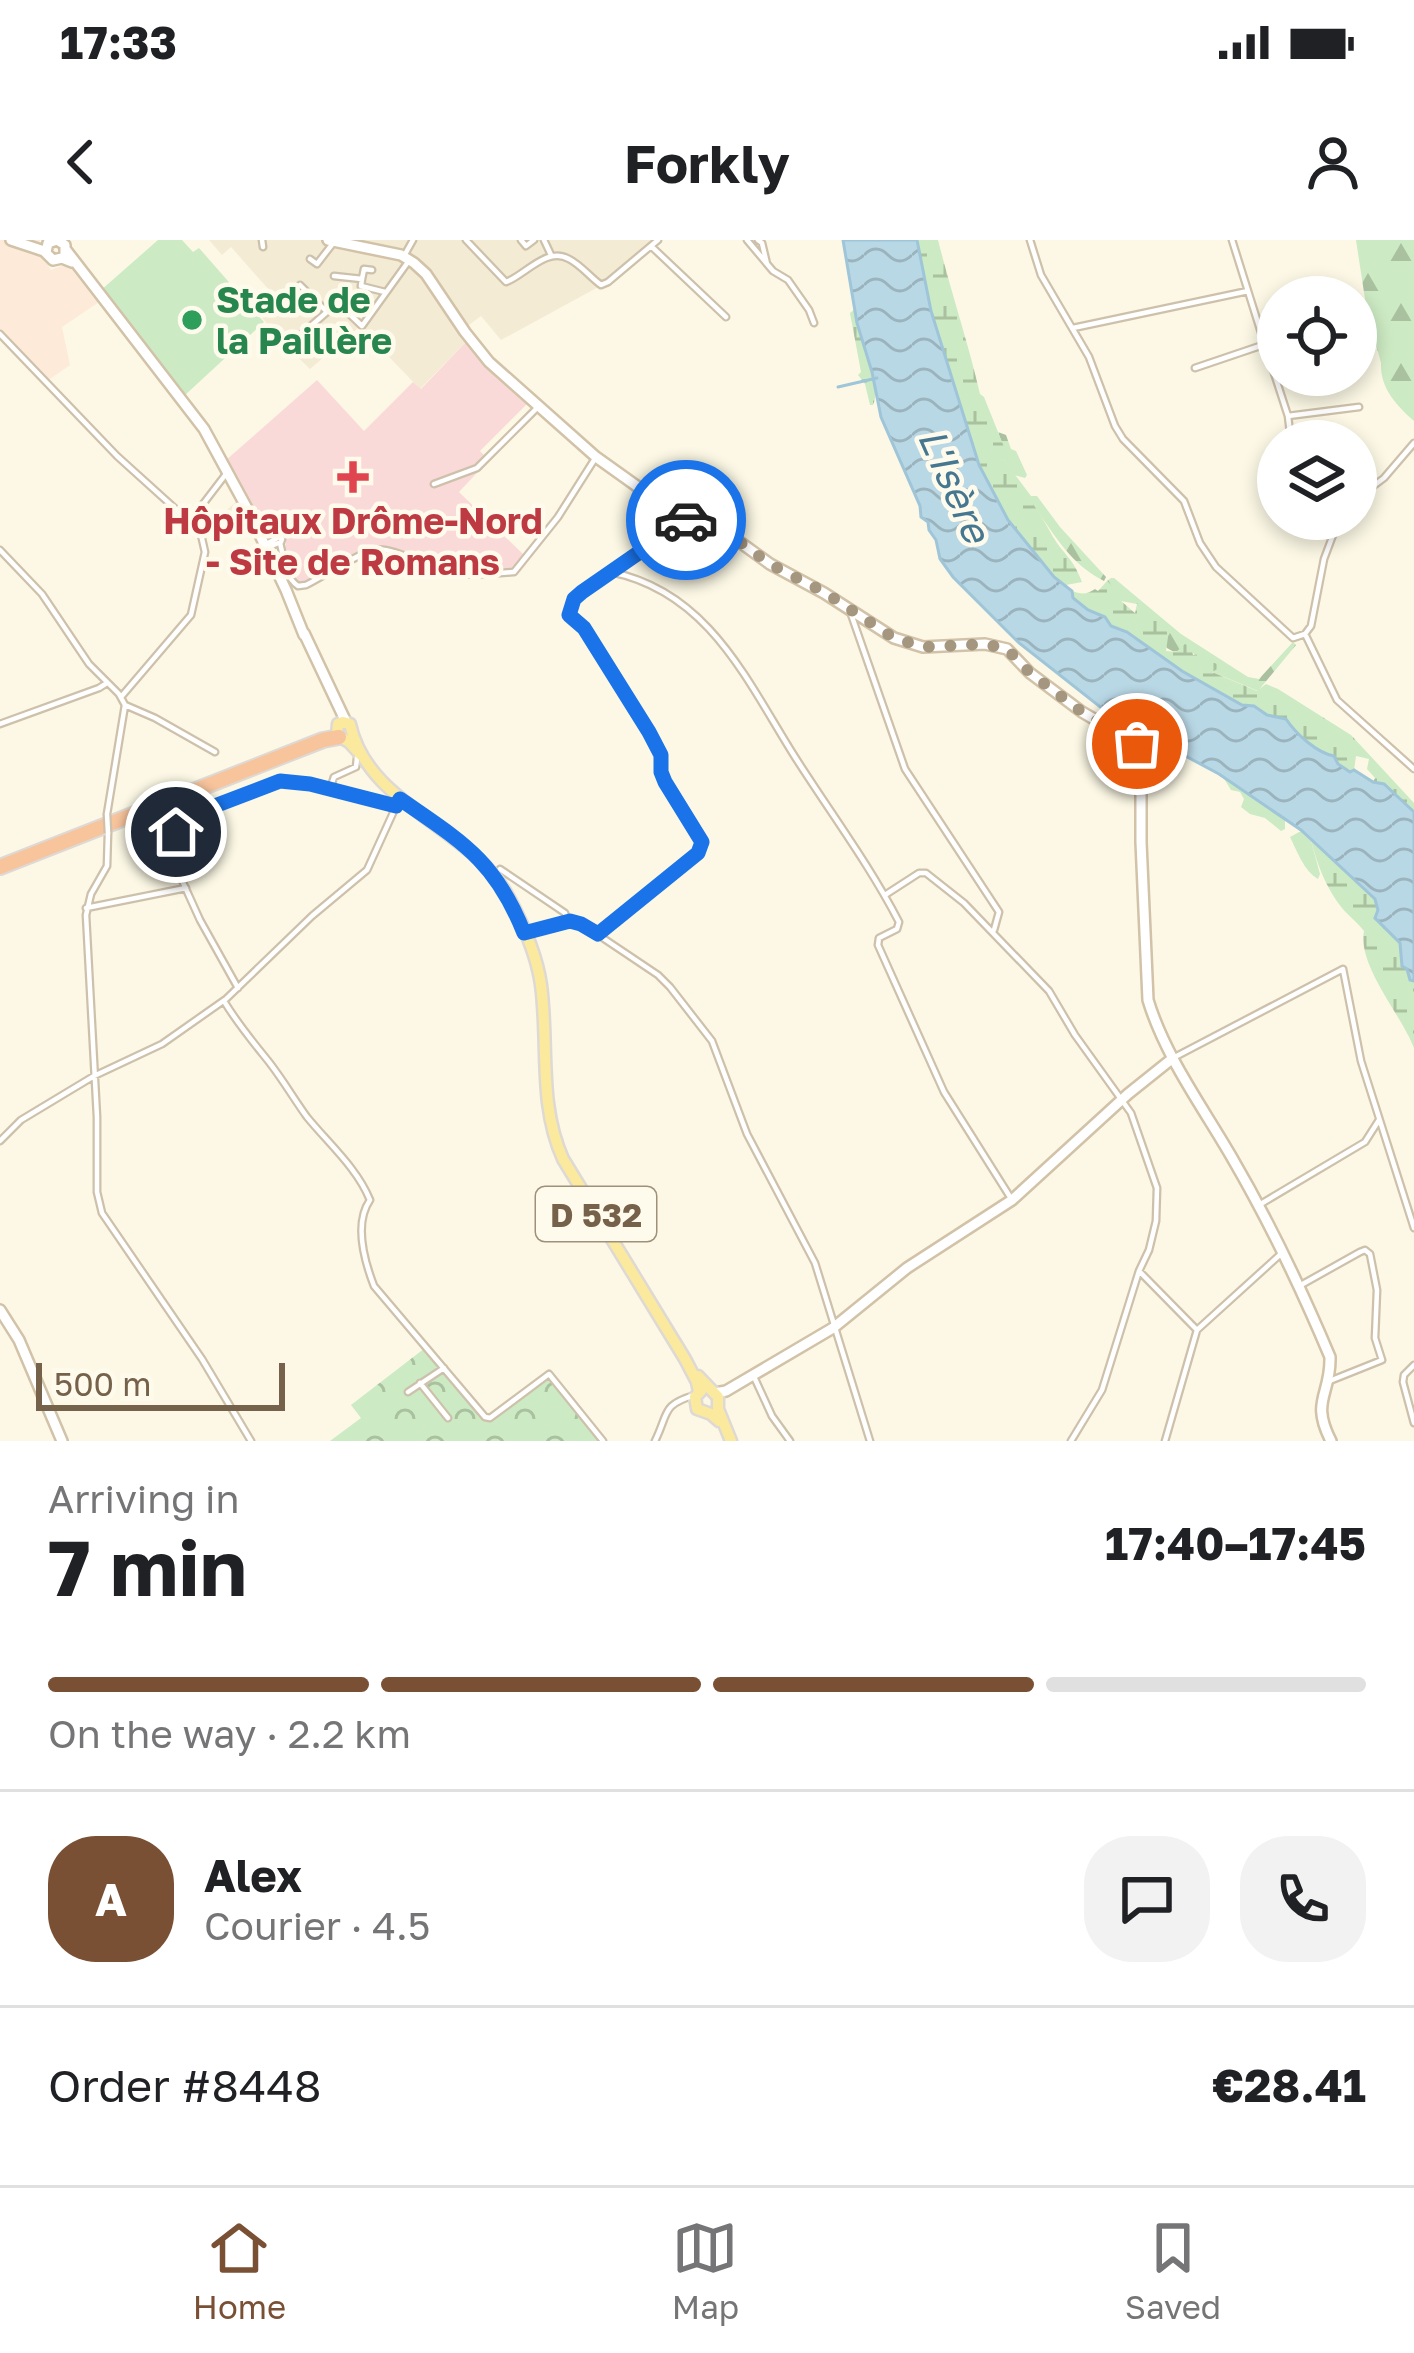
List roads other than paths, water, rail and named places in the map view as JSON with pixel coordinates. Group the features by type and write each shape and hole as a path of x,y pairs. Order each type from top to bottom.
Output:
{"highway":[{"path":"0,865 342,733"}],"main road":[{"name":"D 532","path":"342,733 398,802 485,863 508,895 541,983 547,1100 563,1159 728,1436"}],"street":[{"path":"11,240 58,246 80,270 194,416 298,586 380,550 455,573 514,572 558,517 596,458"},
{"path":"289,345 340,305 362,326 407,258 413,240"},
{"path":"466,240 506,283 551,255 571,260 601,285 658,240"},
{"path":"521,240 526,246 534,240"},
{"path":"544,240 551,255"},
{"path":"747,240 788,280 814,322"},
{"path":"758,240 767,264"},
{"path":"1030,240 1041,275 1094,368 1123,439 1184,501 1196,535 1221,573 1292,637 1305,634 1311,626 1331,540"},
{"path":"1232,240 1257,320"},
{"path":"310,259 317,264 337,241 407,258 426,274 483,355 596,458 638,487 708,519 770,564 894,638 923,647 1001,646 1079,710 1139,747 1148,1000 1173,1058 1283,1252 1330,1357 1320,1412 1330,1441"},
{"path":"652,247 726,316"},
{"path":"359,298 364,269 372,270"},
{"path":"334,276 385,292"},
{"path":"300,284 327,312"},
{"path":"1072,328 1248,291"},
{"path":"0,334 117,456 197,525"},
{"path":"1195,368 1257,345"},
{"path":"1282,396 1289,420"},
{"path":"434,484 477,468 539,406"},
{"path":"1288,416 1359,407"},
{"path":"1377,483 1414,443"},
{"path":"221,461 255,535 271,545 335,700 342,733 357,757 359,764 334,777 330,789"},
{"path":"121,697 191,615 205,552 197,525 200,508 226,474"},
{"path":"598,934 698,853 702,842 665,782 661,755 649,732 584,628 570,618 574,599 683,521 708,519"},
{"path":"0,550 42,594 88,664 125,705 107,814 107,866 86,908 97,1192 102,1213 202,1359 251,1441"},
{"path":"611,572 650,583 689,610 728,648 885,895 899,927 879,938 878,945 944,1092 1012,1200"},
{"path":"850,608 905,769 999,912 994,932"},
{"path":"1305,634 1337,700 1414,769"},
{"path":"0,724 107,683"},
{"path":"125,705 215,752"},
{"path":"0,1141 21,1120 94,1076 162,1044 224,1000 238,988 312,916 367,870 398,802 278,781 179,822 170,851 200,920 238,988"},
{"path":"500,869 565,913 567,922"},
{"path":"885,895 926,873 994,932 1049,991 1123,1100 1144,1146 1158,1196 1149,1250 1102,1390 1071,1441"},
{"path":"86,908 186,889"},
{"path":"524,933 567,922 581,924 658,975 712,1041 747,1134 815,1263 871,1441"},
{"path":"655,1441 671,1405 707,1398 834,1328 907,1268 1012,1200 1173,1058 1343,969 1361,1061 1414,1228"},
{"path":"224,1000 238,1025 369,1195 361,1217 374,1286 488,1419 549,1374 603,1441"},
{"path":"1259,1205 1365,1142 1379,1120"},
{"path":"1165,1441 1197,1330 1283,1252"},
{"path":"1300,1286 1360,1252 1370,1254 1377,1300 1375,1338 1382,1360 1327,1382"},
{"path":"1139,1271 1197,1330"},
{"path":"0,1310 24,1351 62,1441"},
{"path":"1414,1365 1403,1382 1414,1423"},
{"path":"408,1392 444,1367"},
{"path":"753,1375 790,1441"},
{"path":"420,1383 448,1418"}],"water":[{"name":"L'Isère","path":"843,240 917,240 931,311 979,465 1008,520 1054,577 1072,591 1073,598 1182,671 1242,705 1286,719 1314,747 1334,756 1350,772 1384,784 1414,812 1414,981 1402,966 1400,943 1375,918 1375,899 1301,830 1219,774 1113,717 1019,643 953,577 940,559 928,522 921,517 881,417 857,323"}],"waterway":[{"path":"838,387 877,378"}],"place":[{"name":"Stade de la Paillère","path":"192,320"},
{"name":"Hôpitaux Drôme-Nord - Site de Romans","path":"353,477"}]}
